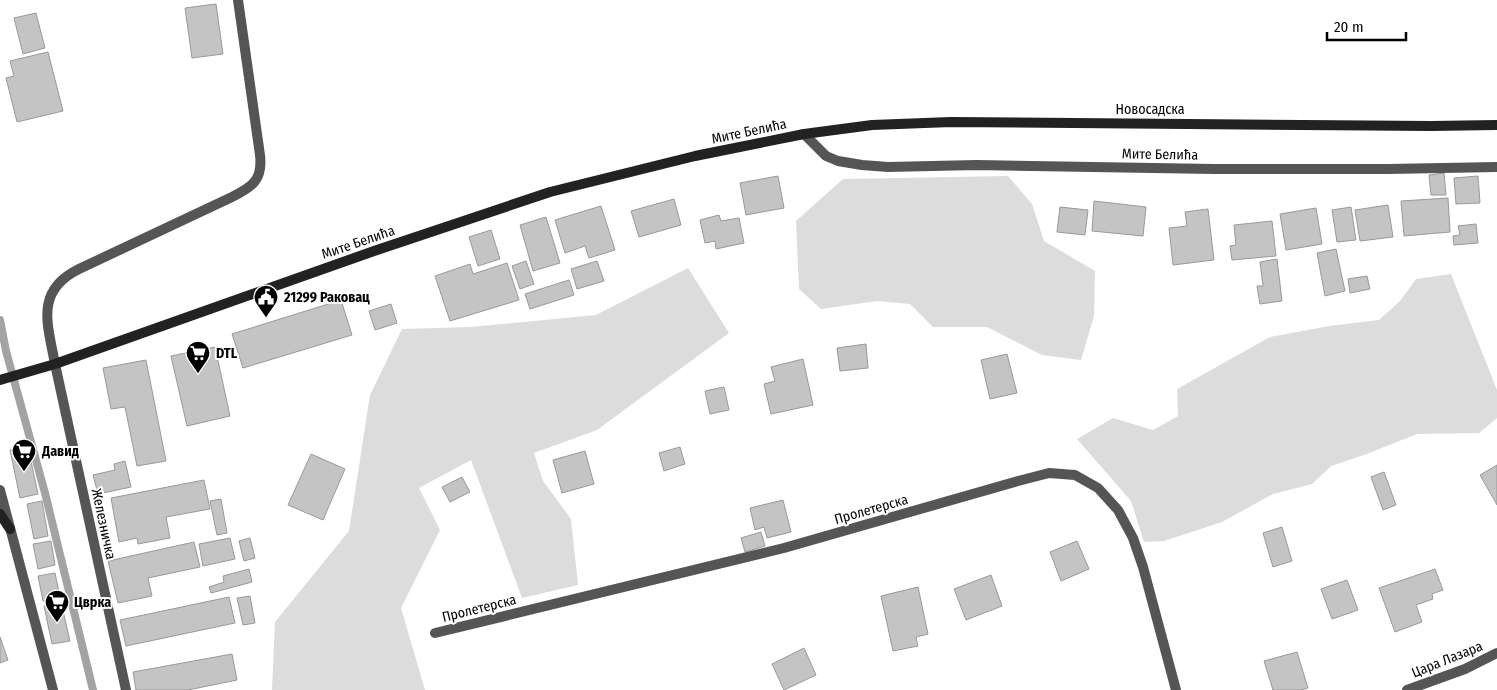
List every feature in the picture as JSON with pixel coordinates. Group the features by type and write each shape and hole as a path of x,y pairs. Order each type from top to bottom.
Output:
{"main road":[{"name":"Новосадска","path":"804,134 872,125 941,122 1497,125"},
{"name":"Мите Белића","path":"0,380 55,364 374,251 550,192 695,156 804,134"},
{"path":"0,514 10,529"}],"street":[{"name":"Железничка","path":"126,690 55,364 46,313 48,301 54,289 69,274 232,197 253,184 259,176 261,166 260,155 238,0"},
{"name":"Мите Белића","path":"804,134 826,156 862,165 888,167 977,165 1214,169 1388,169 1497,167"},
{"name":"Пролетерска","path":"435,633 784,548 1049,473 1075,475 1098,488 1118,510 1132,538 1143,567 1176,690"},
{"path":"0,490 53,690"},
{"name":"Цара Лазара","path":"1407,690 1465,669 1497,654"}],"shaded area":[{"path":"1008,176 1032,204 1044,241 1095,271 1094,316 1081,360 1042,355 987,327 933,327 910,304 877,301 821,309 799,289 796,221 843,179"},
{"path":"688,268 729,333 597,430 534,453 543,481 571,519 578,585 522,598 471,460 419,488 440,530 401,608 425,690 272,690 275,622 349,531 370,395 402,329 471,327 596,315"},
{"path":"1451,274 1497,390 1497,418 1479,433 1417,434 1331,466 1312,484 1273,494 1222,522 1164,541 1144,542 1131,501 1077,439 1113,418 1153,430 1178,416 1177,389 1270,337 1329,326 1379,320 1400,301 1416,279"}],"building":[{"path":"216,4 223,54 192,58 185,8"},
{"path":"36,13 45,48 23,54 14,18"},
{"path":"48,52 63,111 17,122 6,78 14,76 10,61"},
{"path":"1444,173 1446,195 1431,195 1429,175"},
{"path":"778,176 784,208 746,215 740,183"},
{"path":"1478,176 1480,203 1456,204 1454,178"},
{"path":"1448,198 1450,232 1404,236 1401,201"},
{"path":"674,199 681,225 639,237 631,211"},
{"path":"1094,201 1146,207 1143,236 1092,231"},
{"path":"1388,205 1393,237 1360,241 1355,210"},
{"path":"601,206 615,250 589,258 585,246 565,253 555,220"},
{"path":"1060,207 1088,210 1085,235 1057,232"},
{"path":"1351,207 1356,240 1337,242 1332,210"},
{"path":"1316,208 1322,244 1286,250 1280,214"},
{"path":"1208,209 1214,260 1173,265 1169,228 1187,226 1185,212"},
{"path":"719,215 721,221 739,218 744,243 716,249 715,241 705,243 700,220"},
{"path":"546,217 560,263 533,271 520,225"},
{"path":"1272,221 1276,256 1232,260 1230,246 1236,245 1234,225"},
{"path":"1476,224 1478,243 1454,245 1453,236 1460,235 1458,226"},
{"path":"491,230 500,259 478,266 469,237"},
{"path":"1336,249 1345,291 1325,296 1317,253"},
{"path":"1277,259 1282,301 1260,304 1257,286 1263,286 1260,262"},
{"path":"526,261 534,284 520,289 512,266"},
{"path":"597,261 604,281 577,289 571,269"},
{"path":"507,263 519,300 450,321 435,276 470,264 473,274"},
{"path":"1367,276 1370,289 1350,293 1348,279"},
{"path":"569,280 574,295 530,309 525,294"},
{"path":"341,300 352,335 243,368 232,334"},
{"path":"391,304 397,323 375,330 369,311"},
{"path":"866,344 868,368 840,371 837,348"},
{"name":"DTL","path":"215,347 230,416 187,426 171,356"},
{"path":"1007,354 1017,393 990,399 981,360"},
{"path":"803,359 813,405 771,414 764,384 775,381 771,367"},
{"path":"146,360 166,461 137,466 125,407 111,409 103,368"},
{"path":"724,387 729,410 710,414 705,391"},
{"name":"Давид","path":"28,447 38,494 20,498 10,450"},
{"path":"680,447 685,464 664,471 659,453"},
{"path":"585,451 594,484 562,493 553,460"},
{"path":"311,454 345,469 323,520 288,505"},
{"path":"125,461 131,487 98,494 93,475 115,470 114,464"},
{"path":"1497,465 1497,505 1480,475"},
{"path":"1384,472 1396,505 1383,510 1371,477"},
{"path":"462,477 470,492 450,502 442,487"},
{"path":"204,480 210,509 166,517 170,538 138,544 137,538 119,542 111,498"},
{"path":"221,499 227,533 217,535 210,501"},
{"path":"783,500 791,532 767,538 764,527 755,530 750,508"},
{"path":"42,501 48,536 34,539 27,504"},
{"path":"1282,527 1292,561 1273,567 1263,533"},
{"path":"761,532 765,546 745,552 741,538"},
{"path":"230,538 235,559 203,566 199,544"},
{"path":"250,538 255,558 244,561 239,541"},
{"path":"51,541 55,565 38,569 33,544"},
{"path":"1077,541 1089,569 1061,581 1050,552"},
{"path":"194,542 200,567 148,578 152,596 118,603 108,561"},
{"path":"249,569 252,582 211,593 209,587 224,582 223,576"},
{"path":"1435,569 1443,590 1432,594 1433,599 1416,605 1422,622 1395,632 1379,588"},
{"path":"55,573 60,597 43,601 38,576"},
{"path":"991,575 1002,606 966,620 954,589"},
{"path":"1347,580 1358,610 1332,619 1321,589"},
{"path":"918,587 928,634 916,637 918,646 893,651 881,596"},
{"path":"250,596 255,623 243,625 237,598"},
{"path":"229,597 235,623 126,646 120,620"},
{"name":"Цврка","path":"61,602 70,641 52,644 44,606"},
{"path":"0,637 8,660 0,663"},
{"path":"804,648 816,675 784,690 772,664"},
{"path":"1297,652 1308,688 1301,690 1273,690 1264,661"},
{"path":"232,654 237,680 188,690 136,690 133,672"}],"waterway":[{"path":"0,320 6,351 45,493 93,690"}],"place":[{"name":"21299 Раковац","path":"266,318"},
{"name":"DTL","path":"198,374"},
{"name":"Давид","path":"24,472"},
{"name":"Цврка","path":"57,623"}]}
